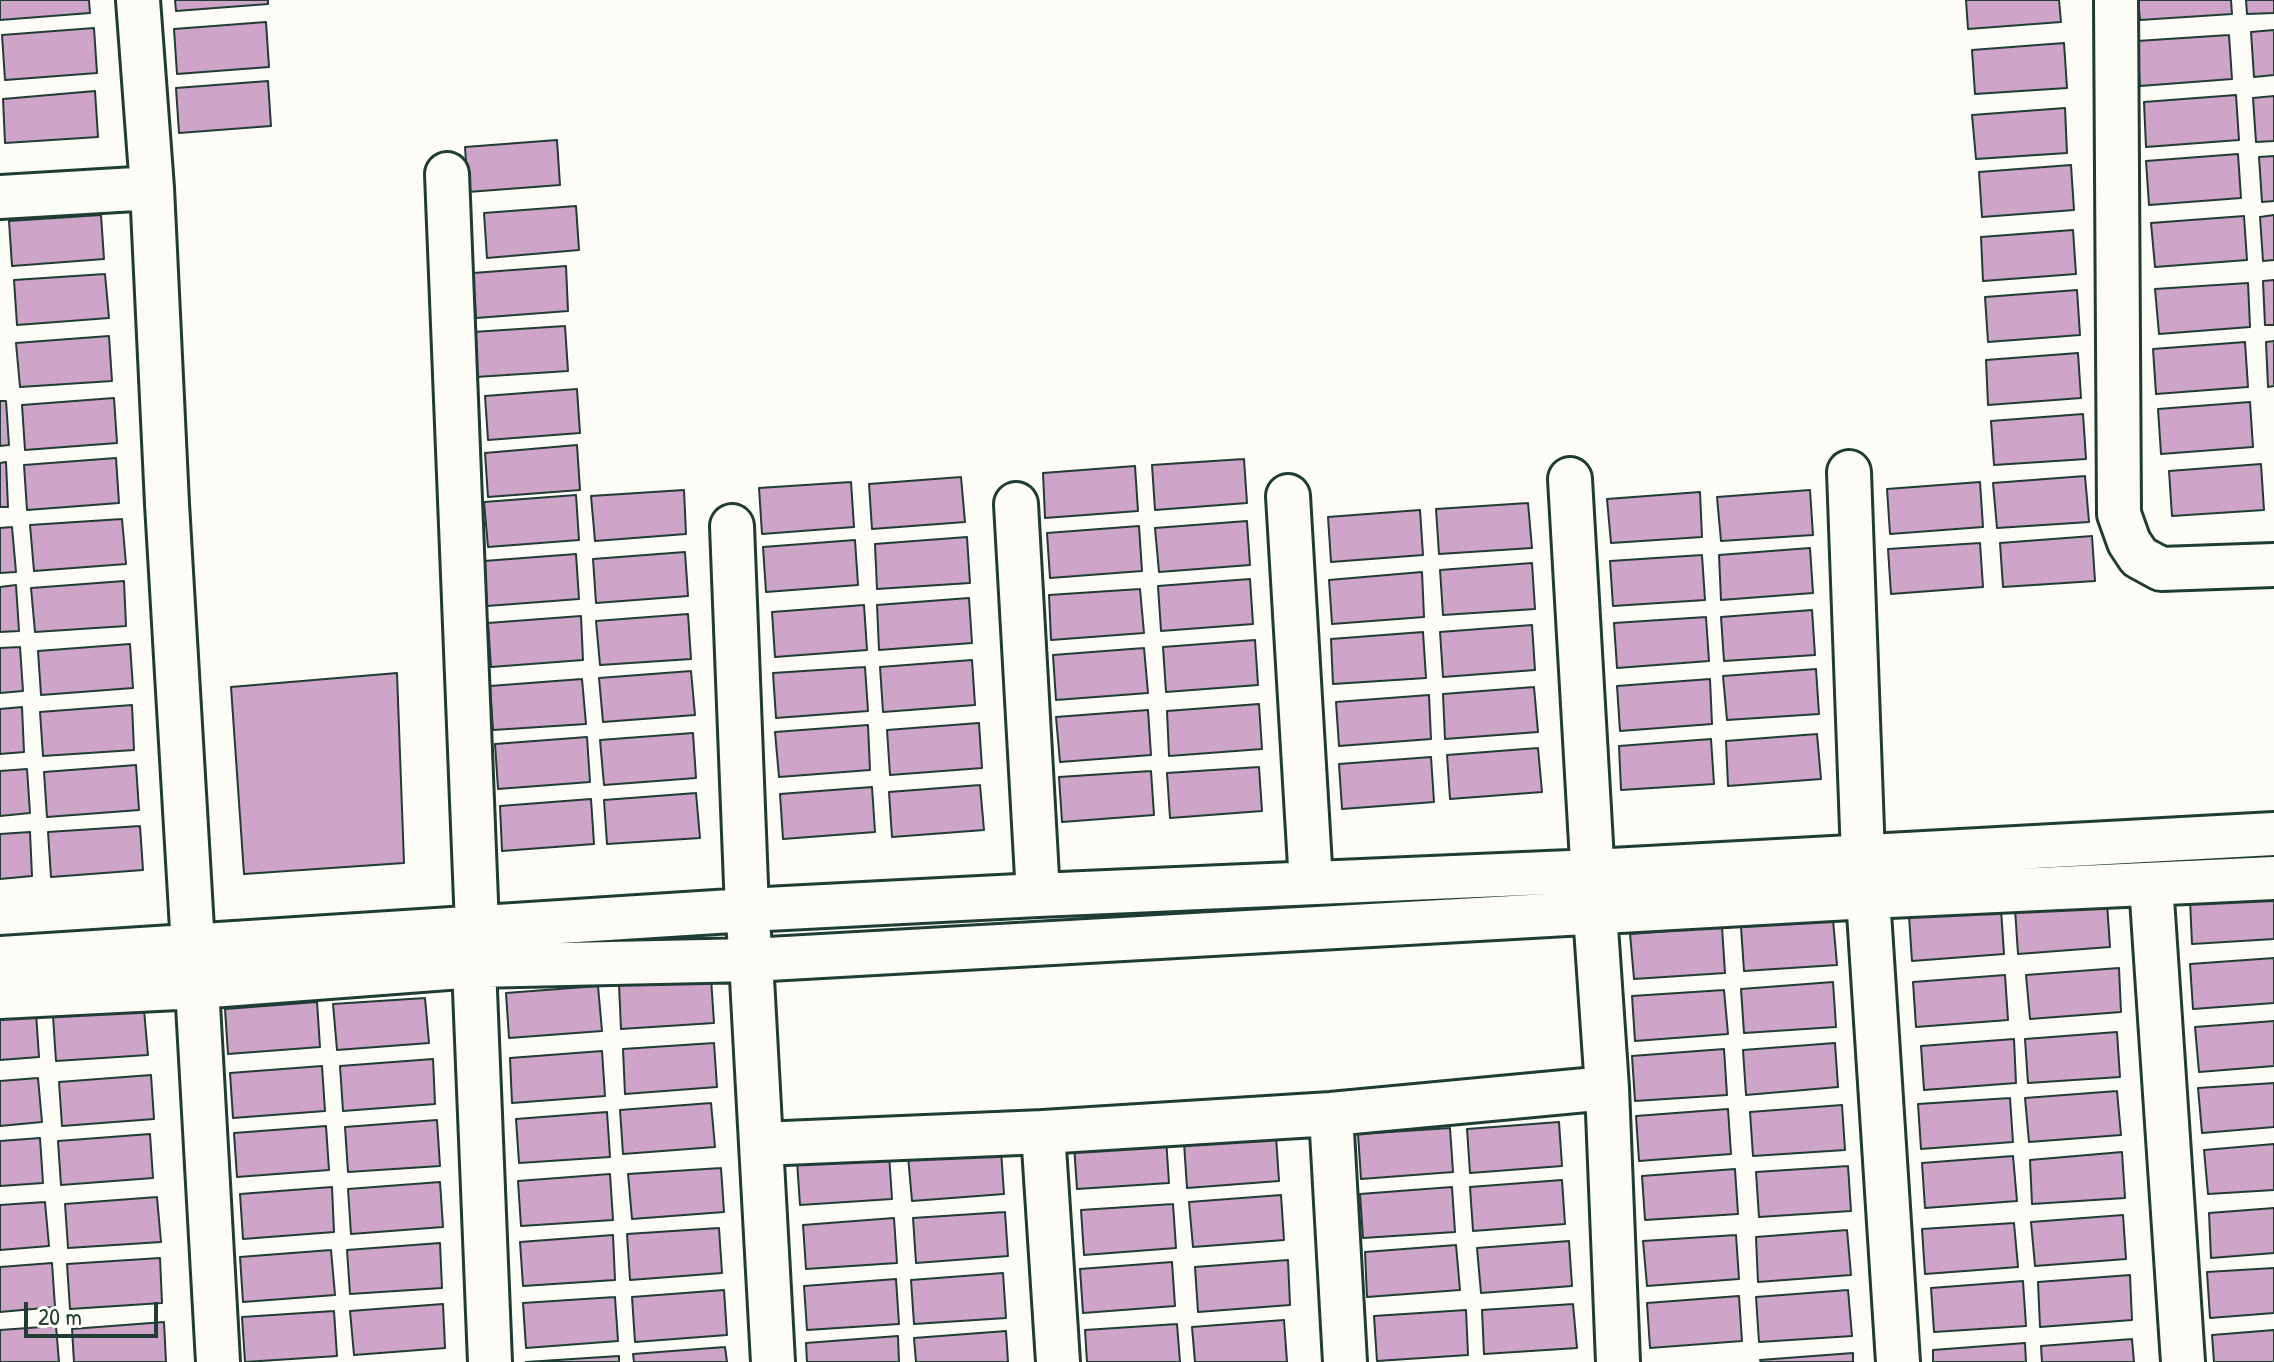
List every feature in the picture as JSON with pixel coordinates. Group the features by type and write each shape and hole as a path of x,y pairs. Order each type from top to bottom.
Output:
{"street":[{"path":"138,0 152,188 167,504 218,1362"},
{"path":"2116,0 2119,514 2129,542 2139,557 2161,569 2274,565"},
{"path":"447,174 490,1362"},
{"path":"0,197 152,188"},
{"path":"1849,472 1865,877 1898,1362"},
{"path":"1570,479 1607,1088 1618,1362"},
{"path":"1288,496 1311,883"},
{"path":"1016,504 1038,895"},
{"path":"732,526 747,910 773,1362"},
{"path":"0,958 193,946 476,946 751,960 1595,913 1865,877 2274,834"},
{"path":"0,997 197,987 747,910 1593,871 2151,884 2274,878"},
{"path":"2151,884 2183,1362"},
{"path":"761,1144 1043,1132 1331,1114 1607,1088"},
{"path":"1331,1114 1345,1362"},
{"path":"1043,1132 1058,1362"}],"building":[{"path":"0,0 89,0 90,13 0,20"},
{"path":"175,0 268,0 268,4 176,11"},
{"path":"1966,0 2059,0 2061,22 1968,29"},
{"path":"2138,0 2231,0 2232,14 2140,20"},
{"path":"2246,0 2274,0 2274,13 2247,14"},
{"path":"266,22 269,67 177,74 174,29"},
{"path":"94,28 97,73 5,80 2,35"},
{"path":"2274,30 2274,75 2254,77 2251,32"},
{"path":"2229,35 2232,79 2140,86 2137,41"},
{"path":"2064,43 2067,88 1975,94 1972,50"},
{"path":"268,81 271,126 179,133 176,88"},
{"path":"95,91 98,137 5,143 3,99"},
{"path":"2236,95 2239,140 2146,147 2144,102"},
{"path":"2274,96 2274,141 2256,142 2253,98"},
{"path":"2065,108 2067,153 1976,159 1972,115"},
{"path":"557,140 560,185 468,192 465,147"},
{"path":"2238,154 2241,198 2149,205 2146,161"},
{"path":"2274,156 2274,201 2262,202 2259,157"},
{"path":"2071,165 2074,210 1982,217 1979,172"},
{"path":"576,206 579,250 487,258 484,213"},
{"path":"101,215 104,259 12,266 9,221"},
{"path":"2274,215 2274,260 2263,261 2260,217"},
{"path":"2244,216 2247,260 2155,267 2151,223"},
{"path":"2073,230 2076,274 1983,281 1981,237"},
{"path":"566,266 568,311 476,318 473,273"},
{"path":"105,274 109,318 17,325 14,280"},
{"path":"2274,280 2274,325 2265,325 2263,281"},
{"path":"2248,283 2250,327 2159,334 2155,289"},
{"path":"2077,290 2080,335 1988,342 1985,297"},
{"path":"565,326 568,371 476,377 473,332"},
{"path":"109,336 112,381 20,387 16,343"},
{"path":"2274,341 2274,386 2268,387 2266,342"},
{"path":"2245,342 2248,387 2156,394 2153,349"},
{"path":"2078,353 2081,398 1988,405 1986,360"},
{"path":"577,389 580,433 488,440 485,396"},
{"path":"114,398 117,443 25,450 22,405"},
{"path":"0,401 6,401 9,445 0,446"},
{"path":"2250,402 2253,447 2161,454 2158,409"},
{"path":"2083,414 2086,459 1994,465 1991,421"},
{"path":"577,445 580,490 488,497 485,453"},
{"path":"116,458 119,503 27,510 24,465"},
{"path":"1244,459 1247,503 1155,510 1152,465"},
{"path":"6,462 8,507 0,507 0,463"},
{"path":"2261,464 2264,510 2172,516 2169,471"},
{"path":"1135,466 1138,511 1045,518 1043,473"},
{"path":"2085,476 2089,522 1997,528 1993,483"},
{"path":"961,477 965,522 872,529 869,484"},
{"path":"851,482 854,527 762,534 759,488"},
{"path":"1980,482 1983,527 1890,534 1887,489"},
{"path":"684,490 686,534 595,541 591,496"},
{"path":"1810,490 1813,535 1721,541 1717,497"},
{"path":"1700,492 1702,537 1611,543 1607,499"},
{"path":"576,495 579,540 488,547 484,502"},
{"path":"1528,503 1532,548 1439,554 1436,509"},
{"path":"1420,510 1423,555 1331,562 1328,517"},
{"path":"122,519 126,564 34,571 30,525"},
{"path":"1247,521 1250,565 1159,572 1155,528"},
{"path":"1139,526 1142,571 1050,578 1047,533"},
{"path":"12,527 16,572 0,573 0,528"},
{"path":"2092,536 2095,581 2003,587 2000,543"},
{"path":"967,537 970,583 877,589 875,544"},
{"path":"855,540 858,585 766,592 763,547"},
{"path":"1980,543 1983,587 1891,594 1888,549"},
{"path":"1810,548 1813,593 1721,600 1719,555"},
{"path":"685,552 688,596 596,603 593,559"},
{"path":"576,554 579,599 487,606 484,561"},
{"path":"1702,555 1705,600 1613,606 1610,561"},
{"path":"1532,563 1535,609 1443,615 1440,570"},
{"path":"1422,572 1424,617 1332,624 1329,580"},
{"path":"1250,579 1253,624 1161,631 1158,586"},
{"path":"124,581 126,626 35,632 31,588"},
{"path":"16,585 19,631 0,632 0,587"},
{"path":"1140,589 1144,633 1051,640 1049,595"},
{"path":"969,598 972,643 879,650 877,605"},
{"path":"864,605 867,650 775,657 772,612"},
{"path":"1812,610 1815,655 1724,661 1721,617"},
{"path":"688,614 691,659 600,665 596,621"},
{"path":"581,616 583,660 491,667 488,623"},
{"path":"1706,617 1709,661 1617,668 1614,623"},
{"path":"1532,625 1535,670 1443,677 1440,632"},
{"path":"1423,632 1426,678 1333,684 1331,639"},
{"path":"1255,640 1258,685 1166,692 1163,647"},
{"path":"130,644 133,688 41,695 38,651"},
{"path":"20,647 23,691 0,693 0,648"},
{"path":"1144,648 1148,693 1056,700 1053,655"},
{"path":"972,660 975,705 883,712 880,667"},
{"path":"865,667 868,711 776,718 773,673"},
{"path":"1816,669 1819,714 1727,720 1723,676"},
{"path":"691,671 695,715 603,722 599,678"},
{"path":"397,673 404,863 244,874 231,687"},
{"path":"582,679 586,724 493,730 490,686"},
{"path":"1710,679 1712,724 1620,731 1617,686"},
{"path":"1534,687 1538,732 1445,739 1443,694"},
{"path":"1429,695 1431,739 1339,746 1336,702"},
{"path":"1259,704 1262,749 1169,756 1167,711"},
{"path":"132,705 134,750 43,756 40,712"},
{"path":"22,707 24,752 0,754 0,709"},
{"path":"1148,710 1151,755 1060,762 1056,717"},
{"path":"979,723 982,768 890,775 887,730"},
{"path":"868,725 870,770 779,777 775,732"},
{"path":"693,733 696,778 604,785 600,740"},
{"path":"1817,734 1821,779 1728,786 1726,741"},
{"path":"587,737 590,782 498,789 495,744"},
{"path":"1711,739 1714,784 1621,790 1619,746"},
{"path":"1538,748 1542,792 1450,799 1447,755"},
{"path":"1431,757 1434,802 1342,809 1339,764"},
{"path":"136,765 139,810 47,817 44,772"},
{"path":"1259,767 1262,811 1170,818 1167,773"},
{"path":"27,769 30,813 0,816 0,771"},
{"path":"1151,771 1154,815 1062,822 1059,777"},
{"path":"980,785 984,830 892,837 889,792"},
{"path":"872,787 875,832 783,839 780,794"},
{"path":"696,793 700,838 607,844 604,800"},
{"path":"591,799 594,844 502,851 500,806"},
{"path":"140,826 143,870 51,877 48,832"},
{"path":"30,832 32,876 0,879 0,834"},
{"path":"2274,894 2274,939 2192,944 2190,900"},
{"path":"2107,903 2110,947 2018,954 2015,909"},
{"path":"2001,909 2004,954 1912,961 1909,916"},
{"path":"1833,920 1837,965 1744,971 1741,927"},
{"path":"1722,927 1725,973 1634,979 1630,934"},
{"path":"2274,958 2274,1003 2193,1009 2190,964"},
{"path":"2119,968 2121,1012 2030,1019 2026,975"},
{"path":"2005,975 2008,1020 1916,1027 1913,982"},
{"path":"711,978 714,1023 621,1029 619,984"},
{"path":"1833,982 1836,1027 1744,1033 1741,989"},
{"path":"598,986 602,1031 509,1038 506,993"},
{"path":"1724,990 1728,1034 1635,1041 1632,996"},
{"path":"425,998 429,1043 337,1050 333,1004"},
{"path":"317,1002 320,1047 228,1054 225,1009"},
{"path":"144,1010 148,1055 56,1061 53,1016"},
{"path":"36,1013 39,1057 0,1060 0,1015"},
{"path":"2274,1021 2274,1066 2199,1072 2195,1027"},
{"path":"2117,1032 2120,1077 2028,1083 2025,1039"},
{"path":"2014,1039 2016,1083 1924,1090 1921,1046"},
{"path":"714,1043 717,1087 625,1094 623,1049"},
{"path":"1835,1043 1838,1087 1746,1095 1743,1050"},
{"path":"1724,1049 1727,1095 1635,1101 1632,1056"},
{"path":"602,1051 605,1096 512,1103 510,1058"},
{"path":"433,1059 435,1104 343,1111 340,1066"},
{"path":"322,1066 325,1111 233,1118 230,1073"},
{"path":"151,1075 154,1119 62,1126 59,1082"},
{"path":"38,1078 42,1122 0,1126 0,1081"},
{"path":"2274,1083 2274,1127 2202,1133 2198,1088"},
{"path":"2117,1091 2121,1135 2029,1142 2025,1098"},
{"path":"2010,1098 2013,1142 1921,1149 1918,1104"},
{"path":"711,1103 715,1147 623,1154 620,1110"},
{"path":"1842,1105 1845,1150 1753,1156 1750,1112"},
{"path":"1728,1109 1731,1154 1639,1161 1636,1116"},
{"path":"607,1112 610,1157 519,1163 516,1119"},
{"path":"437,1120 440,1166 348,1172 345,1127"},
{"path":"1559,1122 1562,1166 1470,1173 1467,1129"},
{"path":"326,1126 329,1170 237,1177 234,1133"},
{"path":"1450,1128 1453,1172 1361,1179 1358,1134"},
{"path":"150,1134 153,1178 61,1185 58,1141"},
{"path":"1276,1136 1279,1181 1187,1188 1184,1143"},
{"path":"40,1138 43,1183 0,1186 0,1141"},
{"path":"1166,1138 1169,1183 1077,1189 1074,1145"},
{"path":"2274,1144 2274,1190 2208,1194 2204,1150"},
{"path":"1001,1150 1004,1194 912,1201 908,1156"},
{"path":"2122,1152 2125,1198 2032,1204 2030,1160"},
{"path":"889,1154 892,1199 800,1205 797,1161"},
{"path":"2013,1156 2017,1201 1925,1208 1922,1163"},
{"path":"1848,1166 1851,1211 1759,1217 1756,1172"},
{"path":"721,1168 724,1212 632,1219 628,1174"},
{"path":"1735,1169 1738,1214 1645,1220 1642,1176"},
{"path":"610,1174 613,1220 521,1226 518,1181"},
{"path":"1562,1180 1565,1224 1473,1231 1470,1187"},
{"path":"440,1182 443,1227 351,1234 348,1189"},
{"path":"332,1187 334,1232 243,1239 240,1194"},
{"path":"1452,1187 1455,1232 1363,1238 1360,1194"},
{"path":"1281,1195 1284,1240 1193,1247 1189,1202"},
{"path":"157,1197 161,1242 68,1248 65,1204"},
{"path":"45,1202 49,1246 0,1250 0,1205"},
{"path":"1173,1204 1176,1248 1084,1255 1081,1210"},
{"path":"2274,1208 2274,1253 2211,1258 2209,1213"},
{"path":"1005,1212 1008,1256 916,1263 913,1218"},
{"path":"2123,1215 2126,1259 2035,1266 2031,1222"},
{"path":"894,1218 897,1263 806,1269 803,1225"},
{"path":"2014,1223 2018,1267 1925,1274 1922,1229"},
{"path":"719,1228 722,1273 630,1280 627,1234"},
{"path":"1847,1230 1851,1275 1758,1282 1756,1237"},
{"path":"613,1235 615,1280 523,1286 520,1242"},
{"path":"1736,1235 1739,1279 1647,1286 1643,1241"},
{"path":"1569,1241 1572,1286 1481,1293 1477,1248"},
{"path":"440,1243 442,1288 350,1294 347,1250"},
{"path":"1456,1245 1460,1290 1367,1297 1365,1252"},
{"path":"331,1250 335,1295 243,1302 240,1257"},
{"path":"160,1258 162,1303 70,1309 67,1264"},
{"path":"1288,1260 1290,1305 1198,1312 1195,1267"},
{"path":"1172,1262 1175,1306 1083,1313 1080,1269"},
{"path":"52,1263 55,1307 0,1312 0,1267"},
{"path":"2274,1268 2274,1313 2210,1318 2207,1272"},
{"path":"1003,1273 1006,1318 914,1324 911,1280"},
{"path":"2130,1275 2132,1320 2040,1327 2038,1282"},
{"path":"896,1279 899,1324 807,1330 804,1286"},
{"path":"2023,1281 2026,1326 1934,1332 1931,1288"},
{"path":"724,1290 727,1335 635,1342 632,1297"},
{"path":"1848,1290 1852,1336 1759,1342 1756,1297"},
{"path":"1739,1296 1742,1341 1650,1348 1647,1303"},
{"path":"615,1297 618,1341 526,1348 523,1303"},
{"path":"443,1304 445,1348 354,1355 350,1311"},
{"path":"1573,1304 1577,1348 1484,1354 1482,1310"},
{"path":"1466,1310 1468,1355 1377,1361 1374,1316"},
{"path":"334,1311 337,1356 245,1362 242,1317"},
{"path":"1284,1320 1287,1362 1195,1362 1192,1327"},
{"path":"164,1322 166,1362 74,1362 72,1329"},
{"path":"1177,1324 1180,1362 1087,1362 1085,1330"},
{"path":"56,1326 59,1362 0,1362 0,1330"},
{"path":"2274,1330 2274,1362 2214,1362 2212,1335"},
{"path":"1006,1331 1008,1362 916,1362 914,1338"},
{"path":"898,1336 899,1362 807,1362 806,1343"},
{"path":"2132,1339 2134,1362 2042,1362 2041,1346"},
{"path":"2025,1343 2026,1362 1933,1362 1933,1350"},
{"path":"725,1347 727,1362 634,1362 633,1354"},
{"path":"1853,1353 1853,1362 1760,1360"},
{"path":"619,1356 619,1362 526,1362"}]}
